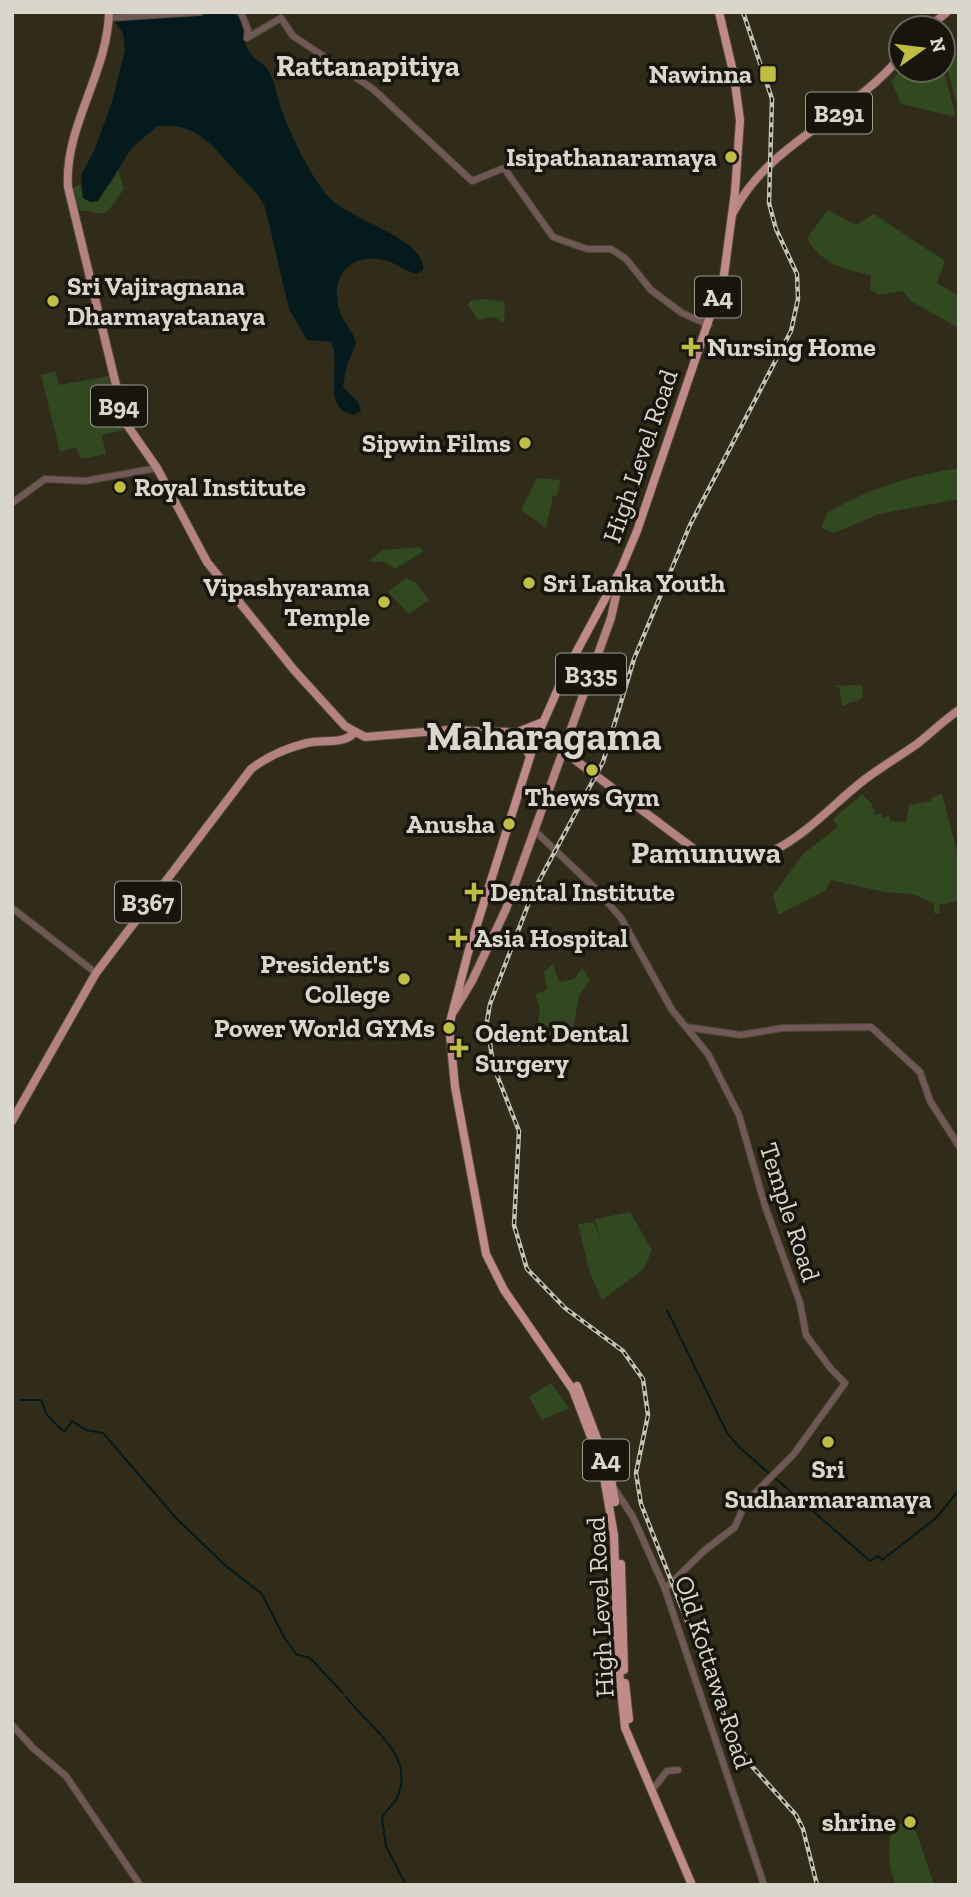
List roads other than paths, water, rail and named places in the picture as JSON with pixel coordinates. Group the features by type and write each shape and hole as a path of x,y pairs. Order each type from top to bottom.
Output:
{"highway":[{"name":"High Level Road","path":"698,1885 653,1789 634,1741 628,1714 621,1556 610,1485 578,1388 507,1284 491,1252 452,1055 452,1013 542,722 567,668 621,569 649,500 723,279 739,151 738,98 719,12"},
{"path":"530,756 518,733 542,722"},
{"name":"High Level Road","path":"610,1485 616,1557 618,1661 625,1728 692,1885"}],"main road":[{"name":"B94","path":"109,15 101,59 75,138 68,169 68,187 120,409 157,468 206,562 294,670 351,730"},
{"name":"B291","path":"733,213 741,196 771,162 860,98 887,70"},
{"name":"B335","path":"452,1013 472,981 506,909 611,618 621,569"},
{"path":"567,668 574,663 587,667 591,673"},
{"path":"563,751 702,855 715,859 738,860 780,849 790,843 817,824 865,779 892,762 959,710"},
{"path":"351,730 374,738 448,730 518,733 537,737"},
{"name":"B367","path":"12,1121 96,974 251,769 272,755 295,746 334,740 351,730"},
{"path":"462,977 466,983 472,981"}],"street":[{"path":"109,15 200,12"},
{"path":"244,15 248,27 247,38 281,18 293,36 373,89 471,181 504,168 553,237 587,249 611,249 626,259 651,290 682,313 709,325"},
{"path":"12,503 45,479 85,481 157,468"},
{"name":"Temple Road","path":"535,831 597,890 621,918 672,1010 708,1054 739,1115 765,1206 800,1303 806,1335 845,1383 794,1454 745,1503 735,1527 705,1550 665,1589"},
{"path":"12,908 96,974"},
{"path":"686,1027 741,1035 783,1028 871,1027 920,1072 930,1101 959,1146"},
{"name":"Old Kottawa Road","path":"610,1485 634,1517 665,1589 764,1885"},
{"path":"12,1725 33,1748 66,1776 140,1885"},
{"path":"653,1789 667,1771 678,1770"}],"water":[{"path":"231,13 240,17 250,53 271,76 296,144 325,193 343,208 402,240 421,259 423,270 417,274 391,262 363,259 346,268 341,276 337,296 339,309 356,343 346,368 343,387 358,402 361,411 354,415 343,411 337,404 331,342 307,340 289,309 265,207 212,145 183,128 157,126 131,149 98,201 90,202 83,198 81,175 94,151 112,102 125,50 123,34 114,20"}],"waterway":[{"path":"667,1310 727,1433 771,1475"},
{"path":"20,1400 41,1400 47,1415 62,1430 65,1431 72,1421 86,1430 103,1433 176,1518 226,1566 262,1594 296,1654 310,1658 343,1693"},
{"path":"775,1478 870,1561 878,1556 882,1560 936,1518 959,1490"},
{"path":"346,1697 387,1742 400,1767 402,1781 398,1796 382,1818 386,1846 406,1885"}],"railway":[{"path":"743,12 772,99 769,203 776,229 797,274 798,299 791,331 690,525 634,659 603,762 533,892 490,1004 487,1021 493,1065 519,1131 514,1225 527,1269 565,1308 623,1351 643,1379 648,1415 636,1473 641,1504 731,1733 750,1764 796,1815 803,1829 817,1885"}],"place":[{"name":"Nawinna","path":"768,74"},
{"name":"Isipathanaramaya","path":"731,157"},
{"name":"Sri Vajiragnana Dharmayatanaya","path":"53,301"},
{"name":"Nursing Home","path":"691,347"},
{"name":"Sipwin Films","path":"525,443"},
{"name":"Royal Institute","path":"120,487"},
{"name":"Sri Lanka Youth","path":"529,583"},
{"name":"Vipashyarama Temple","path":"384,602"},
{"name":"Thews Gym","path":"592,770"},
{"name":"Anusha","path":"509,824"},
{"name":"Dental Institute","path":"474,892"},
{"name":"Asia Hospital","path":"458,938"},
{"name":"President's College","path":"404,979"},
{"name":"Power World GYMs","path":"449,1028"},
{"name":"Odent Dental Surgery","path":"459,1048"},
{"name":"Sri Sudharmaramaya","path":"828,1442"},
{"name":"shrine","path":"910,1822"}],"district":[{"name":"Rattanapitiya","path":"368,66"},
{"name":"Maharagama","path":"544,736"},
{"name":"Pamunuwa","path":"706,853"}]}
